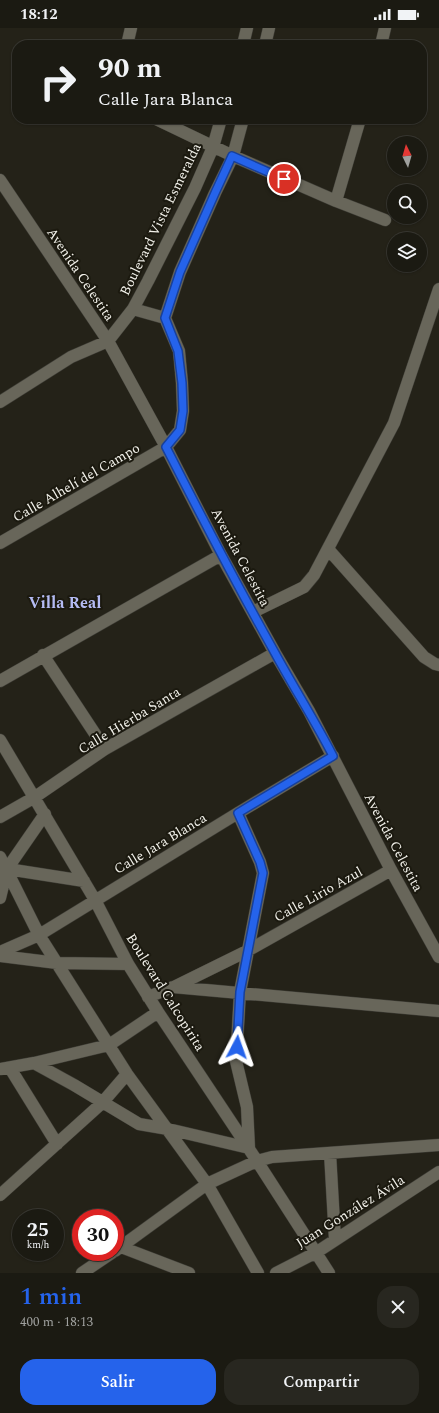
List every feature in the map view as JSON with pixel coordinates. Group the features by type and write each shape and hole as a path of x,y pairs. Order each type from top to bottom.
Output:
{"street":[{"path":"128,40 131,28"},
{"path":"244,40 248,28"},
{"path":"266,40 270,28"},
{"path":"381,40 385,28"},
{"path":"166,124 232,156 336,201 385,220"},
{"name":"Boulevard Vista Esmeralda","path":"108,341 133,309 195,188 213,147 220,124"},
{"path":"166,447 180,430 183,411 182,383 178,351 165,318 180,272 232,156 242,124"},
{"path":"336,201 359,124"},
{"name":"Avenida Celestita","path":"0,180 108,341 166,447 221,555 309,711 391,870 439,957"},
{"path":"253,612 304,587 314,575 394,424 439,289"},
{"name":"Boulevard Vista Esmeralda","path":"133,309 165,318"},
{"path":"0,402 71,357 108,341"},
{"name":"Calle Alhelí del Campo","path":"0,542 166,447"},
{"path":"328,549 424,657 439,665"},
{"path":"0,681 43,655 221,555"},
{"name":"Calle Hierba Santa","path":"0,817 35,798 105,749 275,653"},
{"path":"43,655 105,749"},
{"name":"Boulevard Calcopirita","path":"0,740 95,900 128,964 148,997 258,1161 329,1273"},
{"name":"Calle Jara Blanca","path":"0,952 39,935 333,756"},
{"path":"34,1063 139,1124 168,1129 249,1148 247,1107 236,1061 240,992 263,873 260,862 238,813"},
{"path":"0,898 3,868 45,814"},
{"path":"0,857 3,868 39,935 127,1074 207,1184 258,1273"},
{"path":"3,868 84,881"},
{"name":"Calle Lirio Azul","path":"148,997 173,987 247,951 391,870"},
{"path":"0,956 57,963 128,964"},
{"path":"173,987 439,1011"},
{"path":"57,1144 5,1068 34,1063 109,1045 158,1012"},
{"path":"0,1195 102,1103 127,1074"},
{"path":"124,1244 207,1184 258,1161 272,1157 439,1145"},
{"path":"330,1153 335,1240"},
{"name":"Juan González Ávila","path":"276,1273 317,1252 439,1172"},
{"path":"124,1253 189,1273"},
{"path":"82,1273 100,1261"}],"district":[{"name":"Villa Real","path":"65,602"}],"route":[{"path":"237,1047 240,992 263,873 260,862 238,813 333,756 221,555 166,447 180,430 183,411 182,383 178,351 165,318 180,272 232,156 284,179"}]}
